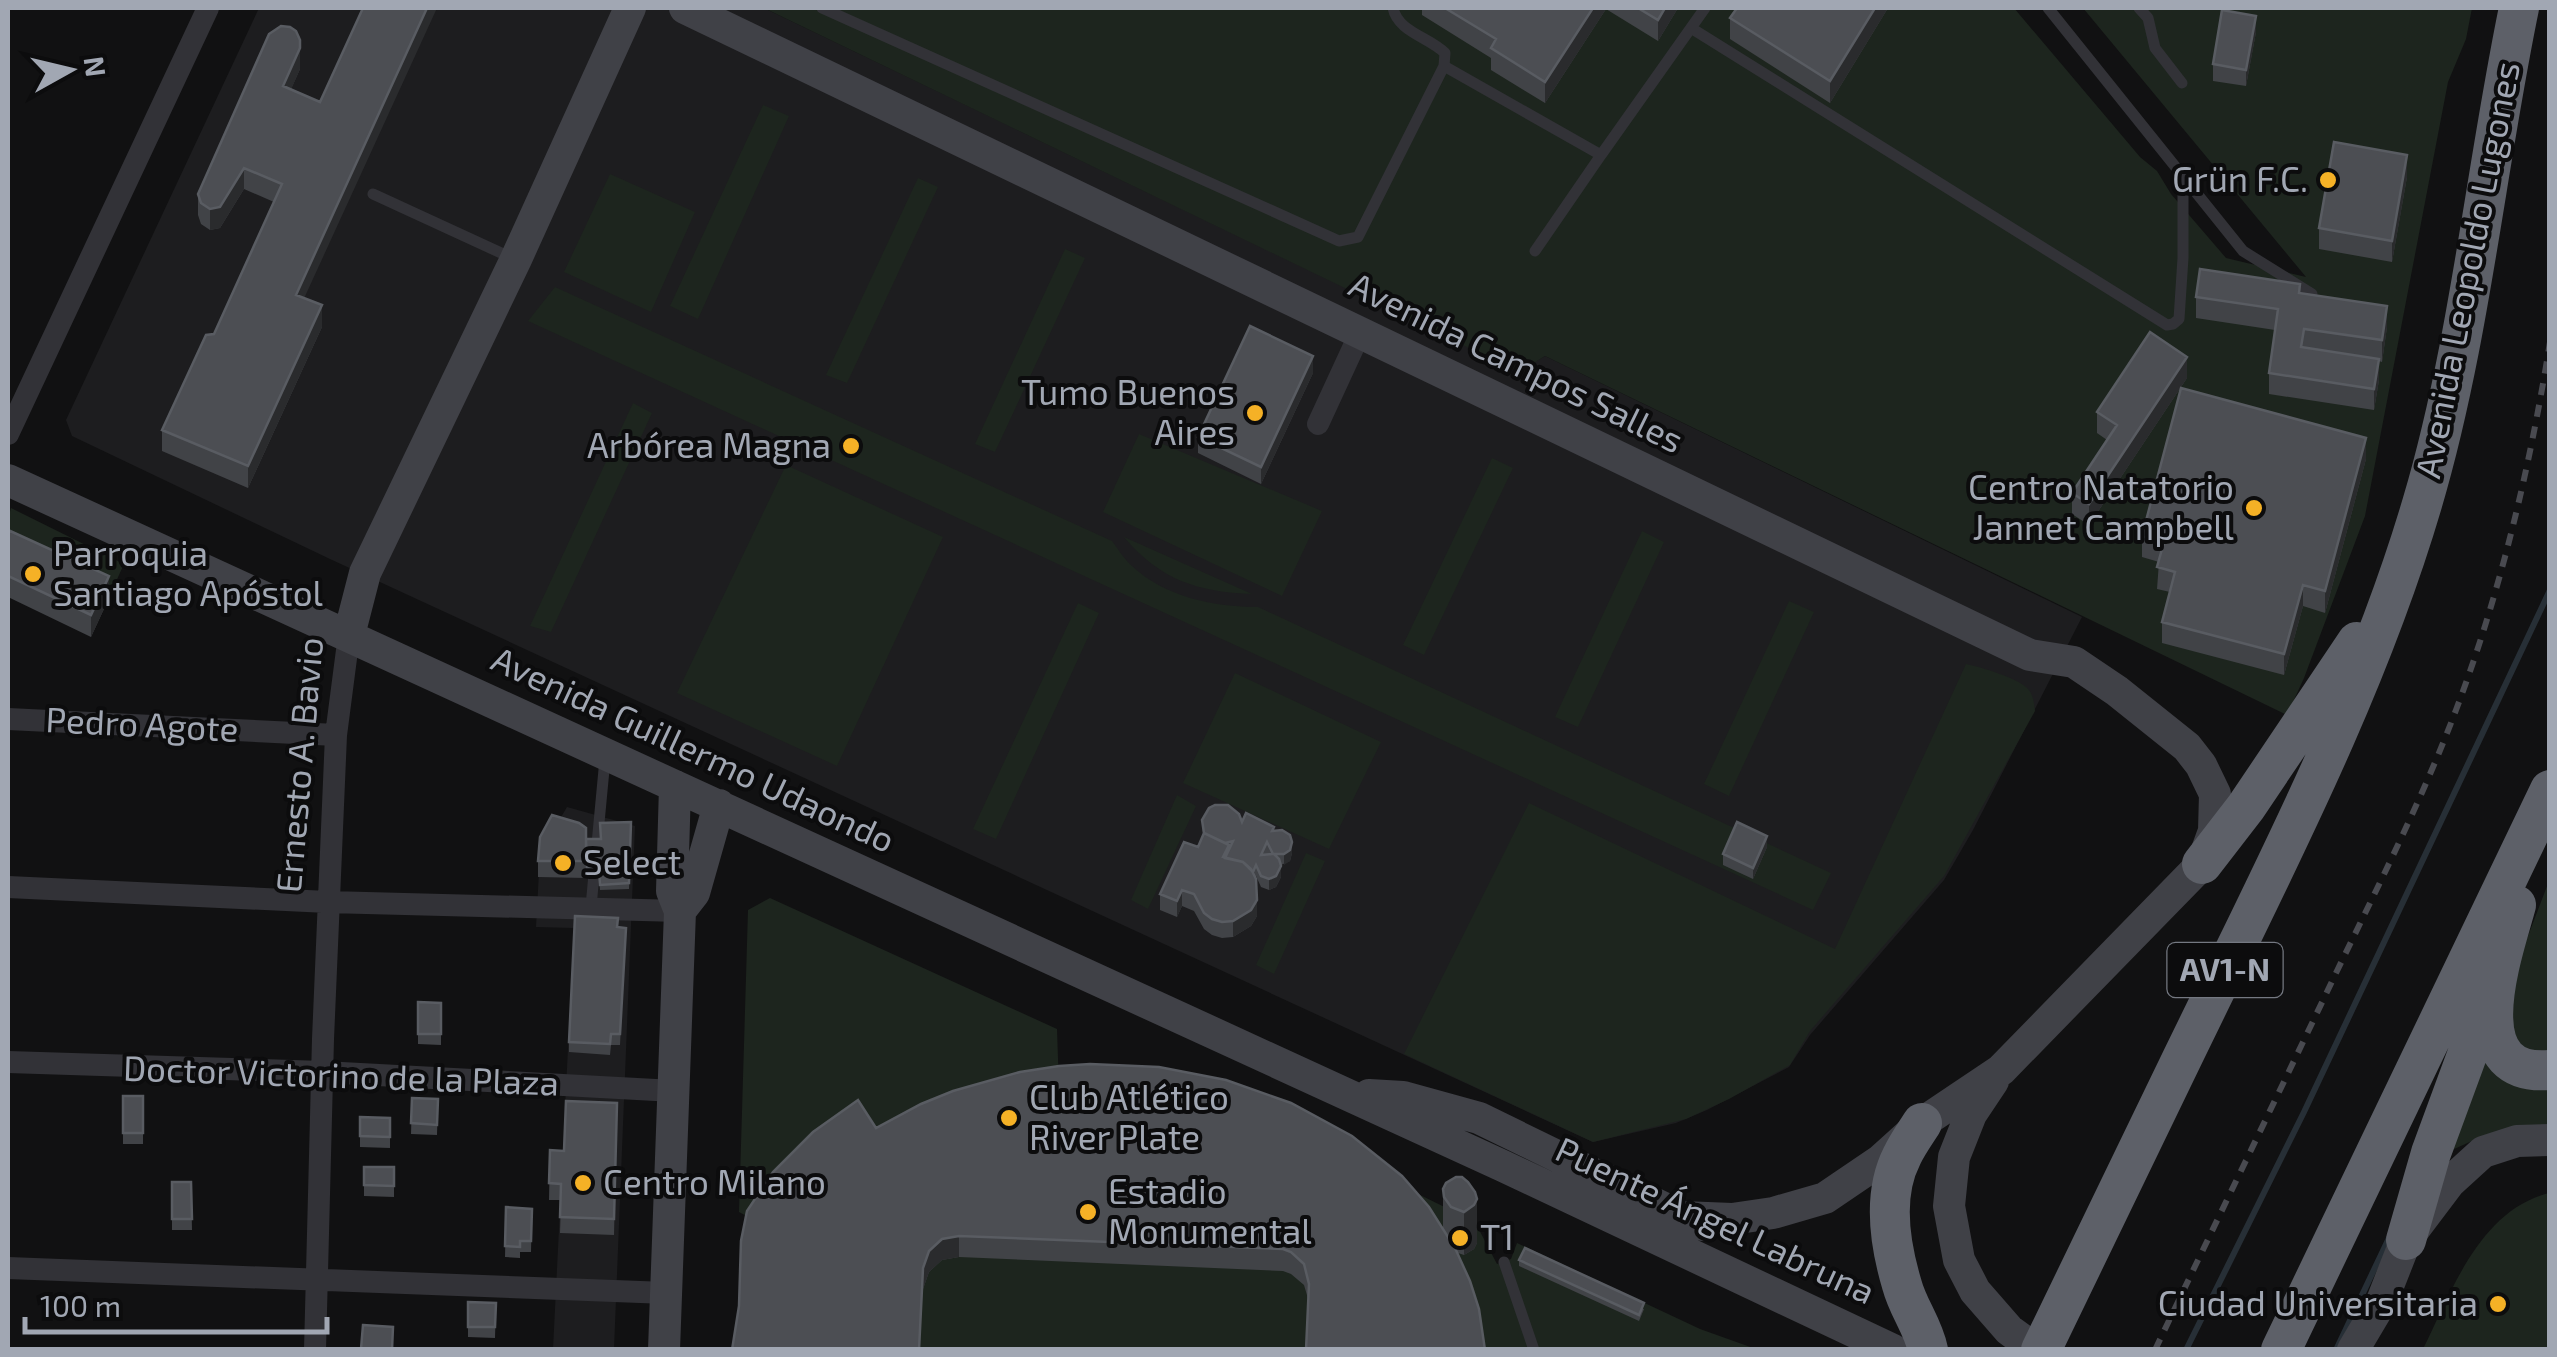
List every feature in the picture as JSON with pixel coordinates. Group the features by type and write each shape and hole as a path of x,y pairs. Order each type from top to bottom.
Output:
{"highway":[{"name":"Avenida Leopoldo Lugones","path":"2039,1350 2298,823 2396,585 2422,503 2458,355 2519,8"},
{"path":"2202,864 2246,807 2396,585"},
{"path":"2406,1240 2431,1154 2499,968 2546,800"},
{"path":"2282,1350 2546,800"},
{"path":"2499,968 2493,1020 2499,1048 2510,1061 2527,1070 2550,1070"},
{"path":"1922,1123 1900,1158 1890,1198 1891,1236 1902,1288 1924,1332 1928,1350"}],"main road":[{"name":"Ernesto A. Bavio","path":"348,635 365,573 516,259 630,8"},
{"name":"Avenida Campos Salles","path":"685,8 2030,655 2074,662 2188,747 2201,765 2215,794 2214,831 2202,864"},
{"name":"Avenida Guillermo Udaondo","path":"8,480 1503,1166"},
{"path":"664,1350 680,911 672,891 675,786"},
{"path":"680,911 694,893 719,805"},
{"path":"2039,1350 2008,1330 1975,1291 1959,1260 1950,1206 1954,1157 1971,1114 2001,1070 2202,864"},
{"path":"1682,1217 1732,1219 1773,1214 1825,1198 1881,1160 1922,1123 2001,1070"},
{"name":"Avenida Guillermo Udaondo","path":"1345,1094 1403,1097 1479,1118 1682,1217 1721,1231"},
{"path":"2353,1350 2382,1301 2406,1240 2449,1182 2483,1152 2517,1141 2550,1140"},
{"name":"Puente Ángel Labruna","path":"1503,1166 1893,1350"}],"street":[{"path":"8,434 208,8"},
{"path":"1318,424 1360,333"},
{"name":"Ernesto A. Bavio","path":"315,1350 328,902 336,735 348,635"},
{"name":"Pedro Agote","path":"8,719 336,735"},
{"path":"8,888 328,902 680,911"},
{"name":"Doctor Victorino de la Plaza","path":"8,1062 323,1072 674,1090"},
{"path":"8,1268 666,1293"}],"lane":[{"path":"822,8 1339,240 1358,237 1444,66 1444,54 1439,48 1404,26 1395,17 1394,8"},
{"path":"1535,252 1705,8"},
{"path":"2048,8 2243,251 2312,294"},
{"path":"2139,8 2148,18 2154,48 2182,83"},
{"path":"1691,28 2167,325 2179,320 2183,176"},
{"path":"1444,66 1601,155"},
{"path":"373,194 516,259"},
{"path":"597,844 606,754"},
{"path":"591,907 594,874"},
{"path":"1504,1262 1534,1350"}],"shaded area":[{"path":"259,8 764,8 1519,371 1545,356 2082,617 1944,880 1810,1035 1789,1067 1676,1123 1593,1142 72,436 66,420"},
{"path":"764,8 2014,8 2140,157 2157,171 2171,194 2226,258 2306,277 2083,8 2472,8 2466,39 2448,82 2365,516 2287,715 1545,356 1519,372"},
{"path":"763,105 789,116 698,319 670,306"},
{"path":"610,174 695,212 651,312 564,272"},
{"path":"918,178 938,187 847,383 826,375"},
{"path":"1065,249 1085,258 995,452 975,444"},
{"path":"555,287 1112,541 1145,577 1175,593 1224,605 1258,607 1831,873 1813,910 528,321"},
{"path":"633,403 652,413 551,632 530,626"},
{"path":"1139,434 1322,511 1282,596 1103,512"},
{"path":"1492,458 1513,468 1424,655 1403,645"},
{"path":"786,465 943,537 837,766 677,693"},
{"path":"11,508 124,564 109,597 8,552"},
{"path":"1642,531 1664,542 1578,727 1555,717"},
{"path":"1124,537 1252,594 1181,581 1152,564"},
{"path":"1789,601 1814,612 1729,796 1704,784"},
{"path":"1078,603 1099,613 996,839 973,829"},
{"path":"1966,664 2022,684 2031,693 2035,711 1944,876 1810,1031 1790,1065 1686,1119 1593,1142 1404,1054 1529,803 1835,949"},
{"path":"1235,673 1381,742 1329,849 1183,783"},
{"path":"1177,795 1196,806 1148,909 1131,900"},
{"path":"567,807 635,826 614,1349 553,1349 574,928 536,927 540,853"},
{"path":"1306,853 1325,861 1274,974 1256,965"},
{"path":"2549,881 2549,1055 2517,1045 2504,999"},
{"name":"Club Atlético River Plate","path":"770,898 1057,1029 1059,1088 1414,1192 1475,1222 1497,1264 1511,1259 1517,1243 1700,1329 1756,1349 735,1350 754,1220 739,1212 748,910"},
{"path":"2482,1047 2549,1083 2549,1131 2483,1136 2452,1150"},
{"name":"Ciudad Universitaria","path":"2549,1193 2549,1349 2423,1349 2457,1279 2486,1235 2525,1202"}],"building":[{"path":"363,8 427,8 296,295 322,305 248,466 162,430 206,335 214,334 282,184 244,168 220,207 210,209 201,203 198,194 269,34 281,26 296,31 300,48 283,86 320,102"},
{"path":"1445,8 1593,8 1545,82 1491,48 1496,39"},
{"path":"1638,8 1665,8 1658,20"},
{"path":"1737,8 1875,8 1830,81 1730,18"},
{"path":"2222,10 2256,16 2246,70 2213,64"},
{"path":"2334,142 2407,155 2392,241 2319,228"},
{"path":"2200,269 2300,284 2299,293 2387,306 2382,340 2304,329 2301,347 2379,359 2374,389 2269,373 2278,309 2196,297"},
{"name":"Tumo Buenos Aires","path":"1250,326 1313,356 1261,467 1198,437"},
{"path":"2150,332 2187,357 2089,504 2072,493 2117,425 2097,412"},
{"name":"Centro Natatorio Jannet Campbell","path":"2181,388 2366,438 2325,591 2303,585 2284,654 2162,622 2175,572 2157,567 2164,542 2142,536"},
{"path":"8,530 109,576 91,615 8,576"},
{"path":"1228,805 1242,822 1246,813 1274,827 1272,831 1282,830 1290,835 1290,850 1274,854 1281,866 1276,876 1269,879 1261,876 1256,865 1253,872 1243,862 1225,858 1233,841 1225,843 1204,833 1202,820 1209,808","holes":["1267,842 1273,854 1261,855"]},
{"path":"552,815 586,828 586,861 538,861 540,837"},
{"path":"631,822 629,883 600,885 599,868 587,868 586,839 601,839 600,823"},
{"path":"1737,822 1767,836 1753,868 1723,854"},
{"path":"1204,833 1229,845 1223,857 1243,862 1256,879 1257,900 1251,910 1233,921 1212,919 1194,894 1182,890 1177,901 1160,894 1184,842 1198,847"},
{"path":"575,916 618,918 617,927 626,928 620,1034 611,1034 610,1044 569,1042"},
{"path":"418,1002 441,1003 441,1034 418,1034"},
{"name":"Estadio Monumental","path":"1090,1064 1159,1067 1226,1080 1291,1103 1352,1136 1402,1176 1429,1207 1455,1248 1479,1309 1485,1350 1306,1350 1309,1284 1304,1264 1283,1249 959,1236 942,1239 929,1251 923,1268 919,1350 732,1350 747,1211 773,1172 813,1132 858,1100 876,1128 953,1091 1020,1072"},
{"path":"123,1096 143,1096 143,1133 123,1133"},
{"path":"412,1098 438,1099 437,1125 411,1123"},
{"name":"Centro Milano","path":"566,1101 617,1103 614,1219 560,1217 561,1184 549,1183 550,1150 564,1151"},
{"path":"360,1117 390,1118 390,1137 360,1136"},
{"path":"364,1167 394,1167 394,1186 364,1185"},
{"path":"1456,1177 1468,1182 1477,1199 1464,1212 1451,1207 1444,1197 1446,1183"},
{"path":"172,1182 191,1182 192,1219 172,1219"},
{"path":"506,1207 532,1209 531,1241 520,1241 520,1247 505,1246"},
{"path":"1525,1248 1644,1303 1639,1315 1519,1260"},
{"path":"468,1302 496,1303 495,1327 468,1327"},
{"path":"363,1325 393,1327 392,1350 361,1349"}],"waterway":[{"path":"2186,1350 2304,1112 2550,590"},
{"path":"2336,1350 2389,1238"}],"railway":[{"path":"2155,1350 2399,843 2456,710 2487,620 2512,528 2550,342"}],"place":[{"name":"Grün F.C.","path":"2328,180"},
{"name":"Tumo Buenos Aires","path":"1255,413"},
{"name":"Arbórea Magna","path":"851,446"},
{"name":"Centro Natatorio Jannet Campbell","path":"2254,508"},
{"name":"Parroquia Santiago Apóstol","path":"33,574"},
{"name":"Select","path":"563,863"},
{"name":"Club Atlético River Plate","path":"1009,1118"},
{"name":"Centro Milano","path":"583,1183"},
{"name":"Estadio Monumental","path":"1088,1212"},
{"name":"T1","path":"1460,1238"},
{"name":"Ciudad Universitaria","path":"2498,1304"}]}
